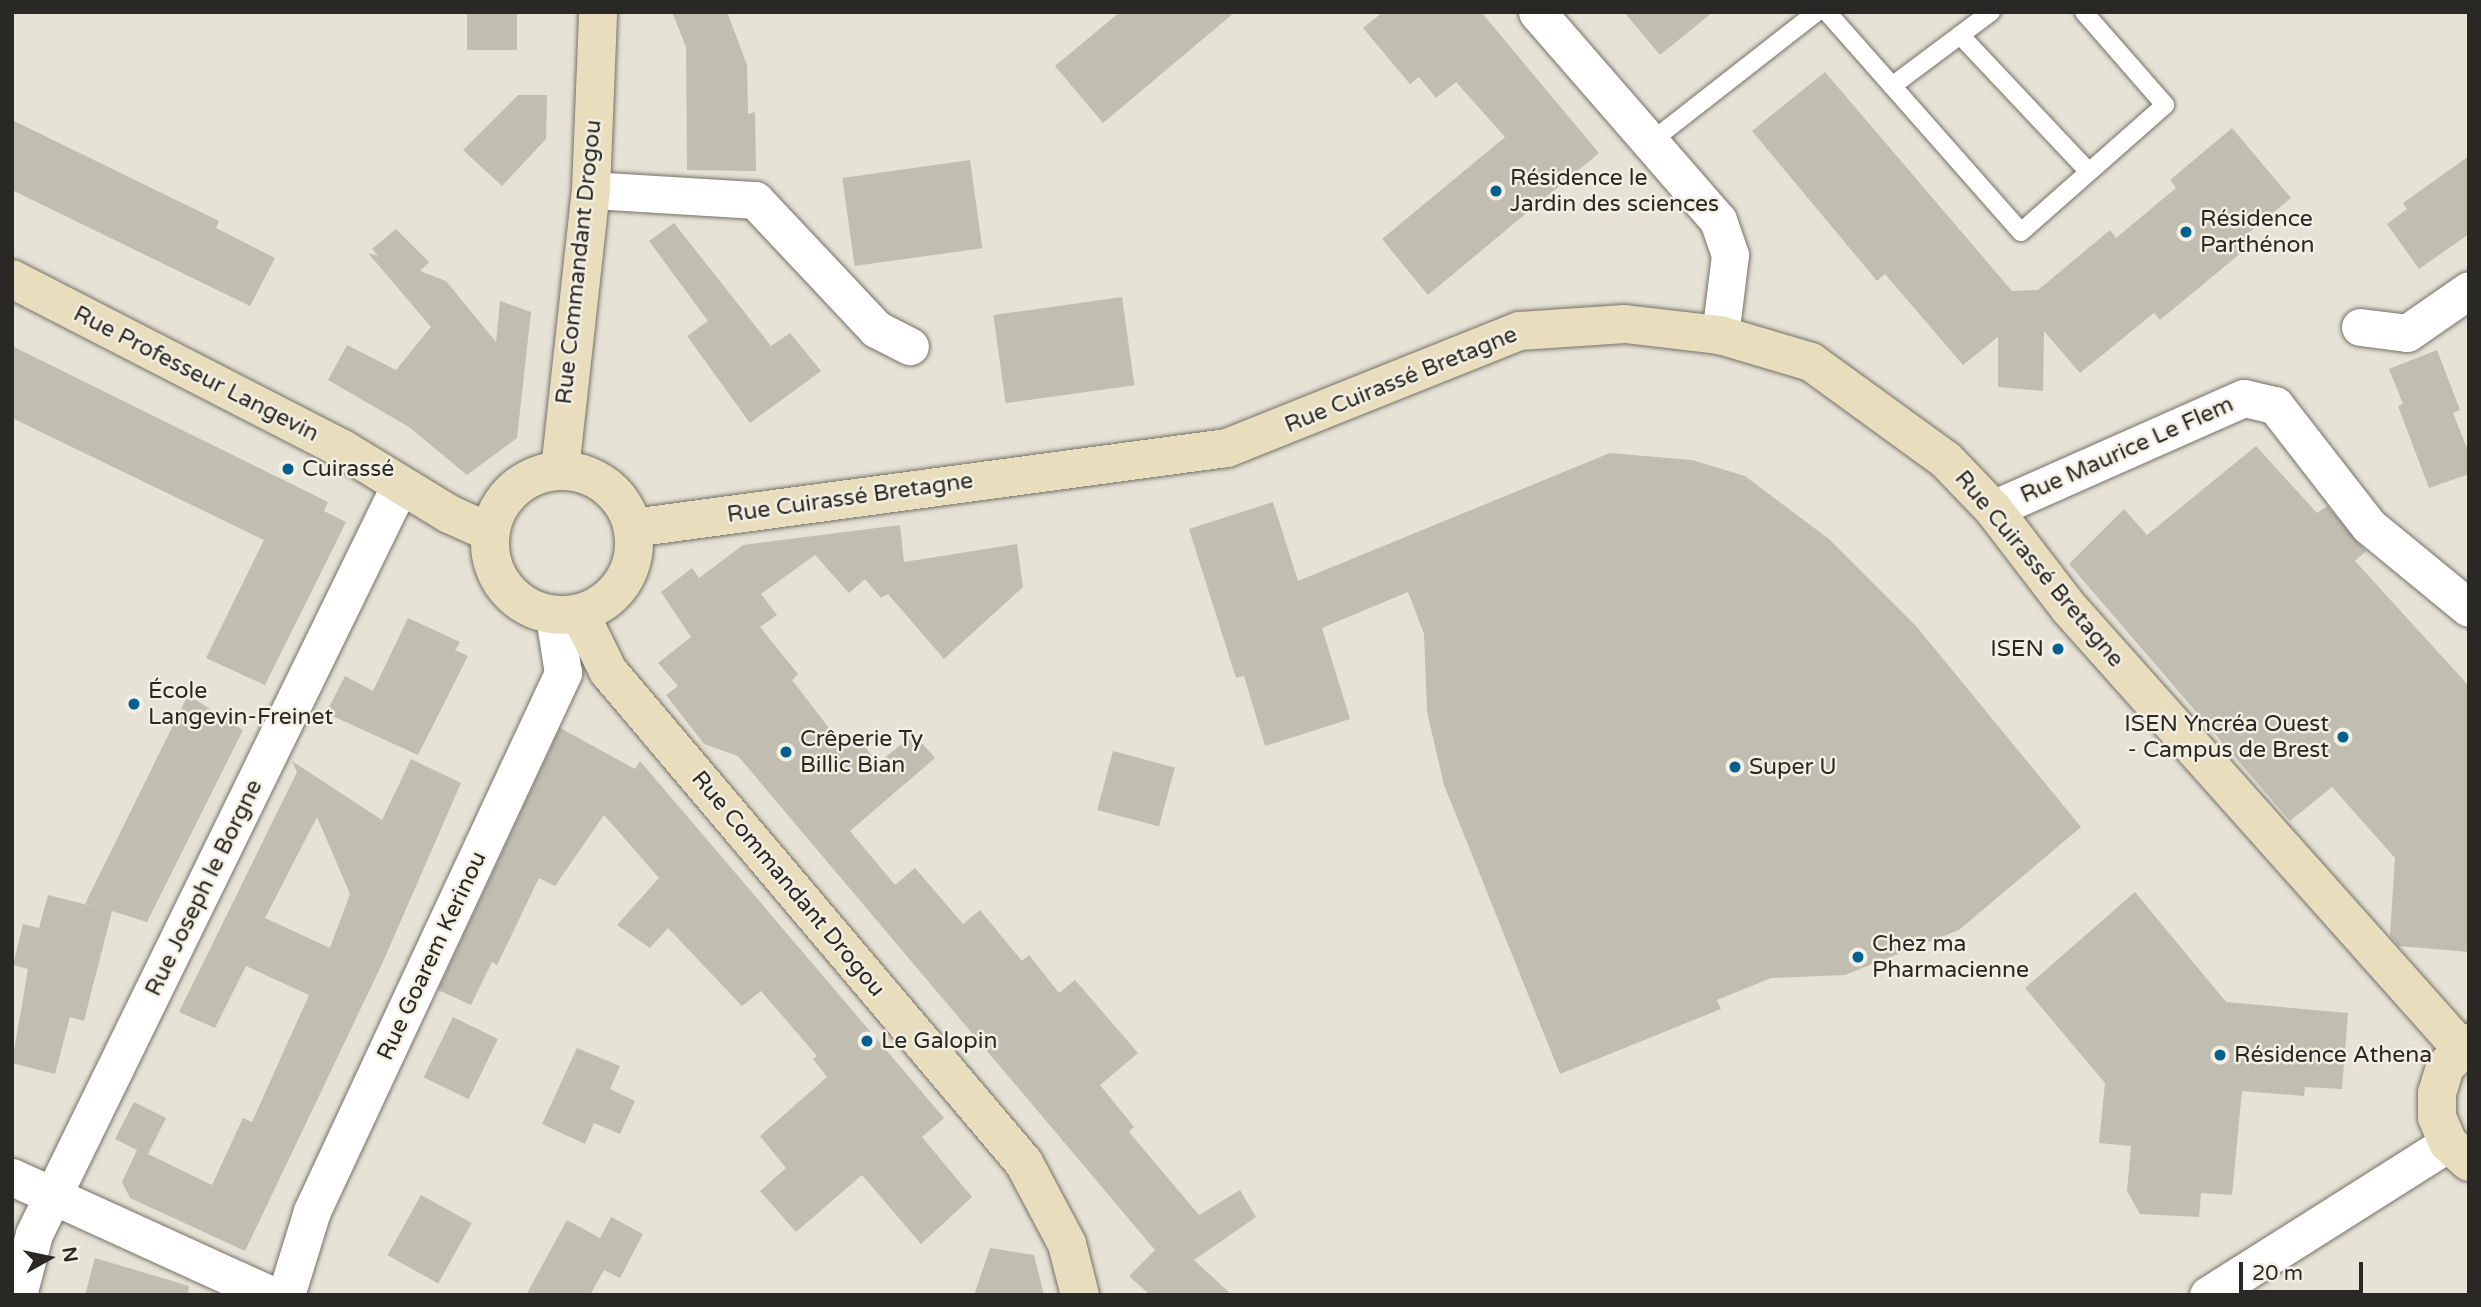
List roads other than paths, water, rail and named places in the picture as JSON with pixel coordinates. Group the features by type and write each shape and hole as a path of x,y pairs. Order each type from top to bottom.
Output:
{"street":[{"name":"Rue Commandant Drogou","path":"560,470 591,190 598,12"},
{"path":"1537,12 1653,141 1718,220 1730,255 1720,335"},
{"path":"591,190 755,200 876,329 910,346"},
{"name":"Rue Professeur Langevin","path":"12,279 341,448 400,485 489,532"},
{"path":"2360,327 2407,333 2469,290"},
{"name":"Rue Cuirassé Bretagne","path":"634,528 1227,448 1520,331 1625,324 1720,335 1811,362 1914,435 1993,509 2069,608 2465,1045"},
{"name":"Rue Maurice Le Flem","path":"1993,509 2244,398 2274,405 2369,526 2469,607"},
{"path":"560,470 589,475 611,489 624,505 634,528 634,556 625,580 604,604 567,615 529,609 511,596 496,575 489,532 498,509 514,488 537,474 560,470"},
{"name":"Rue Joseph le Borgne","path":"18,1295 34,1234 400,485"},
{"name":"Rue Commandant Drogou","path":"567,615 608,670 1024,1163 1067,1244 1080,1295"},
{"name":"Rue Goarem Kerinou","path":"286,1295 312,1211 564,673 567,615"},
{"path":"2208,1295 2458,1152 2437,1117 2437,1093 2445,1066 2465,1045"},
{"path":"12,1177 271,1295"}],"lane":[{"path":"1653,141 1817,12"},
{"path":"1827,12 2021,232 2165,105 2084,12"},
{"path":"1892,86 1990,12"},
{"path":"1960,35 2088,172"}],"place":[{"name":"Résidence le Jardin des sciences","path":"1496,191"},
{"name":"Résidence Parthénon","path":"2186,232"},
{"name":"Cuirassé","path":"288,469"},
{"name":"ISEN","path":"2058,649"},
{"name":"École Langevin-Freinet","path":"134,704"},
{"name":"ISEN Yncréa Ouest - Campus de Brest","path":"2343,737"},
{"name":"Crêperie Ty Billic Bian","path":"786,752"},
{"name":"Super U","path":"1735,767"},
{"name":"Chez ma Pharmacienne","path":"1858,957"},
{"name":"Le Galopin","path":"867,1041"},
{"name":"Résidence Athena","path":"2220,1055"}]}
